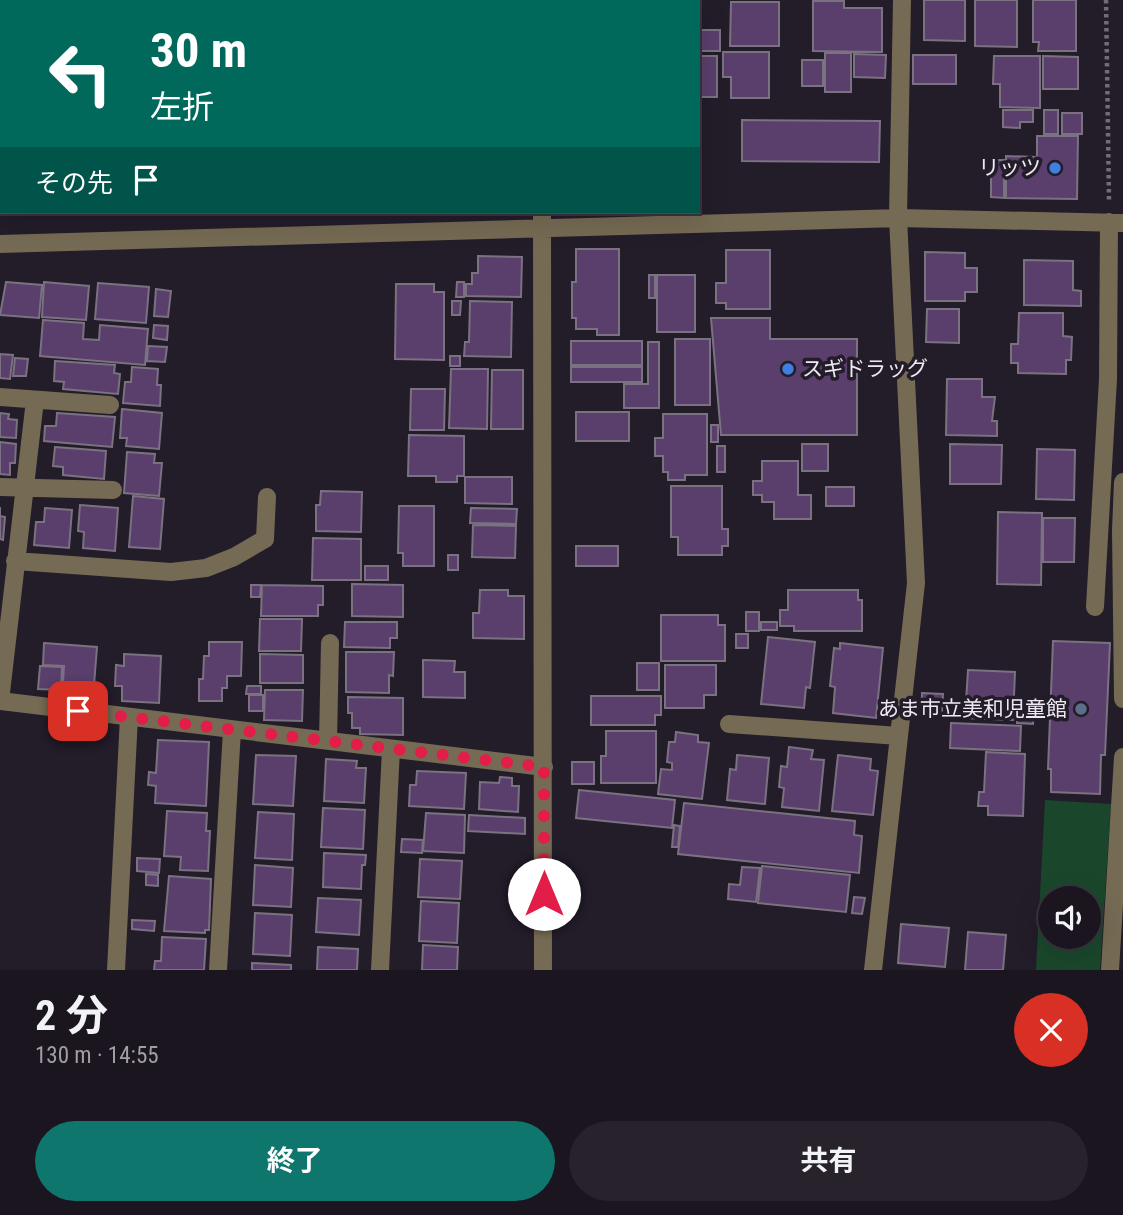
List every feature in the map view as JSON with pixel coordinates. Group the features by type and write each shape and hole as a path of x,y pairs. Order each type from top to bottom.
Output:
{"street":[{"path":"873,970 916,583 898,218 902,0"},
{"path":"0,244 542,219 898,218 1116,222 1096,607"},
{"path":"542,219 543,970"},
{"path":"0,397 110,405"},
{"path":"35,400 0,701 544,767"},
{"path":"1123,482 1123,699"},
{"path":"0,487 113,491"},
{"path":"15,561 171,572 206,568 234,557 265,539 267,497"},
{"path":"328,741 330,643"},
{"path":"117,970 129,717"},
{"path":"729,724 899,736"},
{"path":"219,970 232,730"},
{"path":"380,970 391,749"},
{"path":"1110,970 1123,757"}],"path":[{"path":"1105,0 1116,222"}],"green space":[{"path":"1045,800 1111,804 1100,970 1036,970 1038,932 1038,949 1101,949 1101,886 1040,886"}],"building":[{"path":"924,0 965,0 965,41 924,40"},
{"path":"975,0 1017,0 1017,47 975,46"},
{"path":"1033,0 1076,0 1076,51 1038,51 1039,42 1033,42"},
{"path":"813,1 844,1 844,8 882,8 882,52 813,51"},
{"path":"731,2 779,2 779,46 730,46"},
{"path":"700,30 720,30 720,51 700,51"},
{"path":"723,52 769,52 769,98 731,98 731,77 723,77"},
{"path":"825,53 851,53 851,92 825,92"},
{"path":"854,54 886,55 885,78 854,77"},
{"path":"913,55 956,55 956,84 913,84"},
{"path":"700,56 717,56 717,97 700,97"},
{"path":"994,56 1040,56 1040,108 1000,107 1000,84 993,84"},
{"path":"1043,56 1078,57 1078,89 1043,89"},
{"path":"802,60 823,60 823,86 802,86"},
{"path":"1003,110 1033,110 1033,122 1020,122 1020,128 1003,127"},
{"path":"1044,110 1058,110 1058,134 1044,134"},
{"path":"1062,113 1082,113 1082,134 1062,134"},
{"path":"742,120 880,121 879,162 742,161"},
{"path":"1037,136 1078,136 1077,199 1006,198 1006,156 1037,157"},
{"path":"991,160 1004,160 1004,198 991,197"},
{"path":"576,249 619,249 619,335 597,335 597,329 576,329 576,318 572,318 572,282 576,282"},
{"path":"726,250 770,250 770,309 726,309 726,303 716,303 716,283 726,283"},
{"path":"925,252 965,253 965,268 977,268 977,292 965,292 965,301 925,301"},
{"path":"478,256 522,257 521,297 466,296 466,284 472,284 472,273 478,273"},
{"path":"1024,260 1073,261 1073,290 1081,291 1081,306 1024,305"},
{"path":"649,275 655,275 655,298 649,298"},
{"path":"657,275 695,275 695,332 657,332"},
{"path":"6,282 42,285 39,318 0,315"},
{"path":"44,282 89,286 86,320 42,317"},
{"path":"457,282 464,282 464,297 456,297"},
{"path":"98,283 149,287 146,323 95,319"},
{"path":"396,284 434,284 434,292 444,292 444,360 395,359"},
{"path":"156,289 171,291 168,317 154,316"},
{"path":"452,301 461,301 460,315 452,315"},
{"path":"470,301 512,302 511,357 464,356 465,342 469,342"},
{"path":"927,309 959,309 959,343 926,342"},
{"path":"1019,313 1063,313 1063,336 1072,337 1071,360 1066,360 1066,374 1018,373 1018,363 1011,363 1011,344 1018,344"},
{"path":"711,318 770,318 770,339 857,339 857,435 721,435"},
{"path":"43,320 84,323 83,339 99,340 100,325 148,329 145,365 40,356"},
{"path":"154,325 168,326 167,340 153,338"},
{"path":"675,339 710,339 710,405 675,405"},
{"path":"571,341 642,341 642,365 571,365"},
{"path":"648,342 659,342 659,408 624,408 624,384 648,384"},
{"path":"148,346 167,347 165,362 147,361"},
{"path":"0,354 13,355 10,379 0,378"},
{"path":"450,356 460,356 460,366 450,366"},
{"path":"15,358 28,359 26,376 13,376"},
{"path":"55,361 115,365 114,373 120,374 118,394 63,389 64,382 54,381"},
{"path":"132,367 158,369 157,385 161,385 160,406 123,403 125,382 131,382"},
{"path":"571,367 642,367 642,382 571,382"},
{"path":"451,369 488,369 487,429 449,428"},
{"path":"492,370 523,370 523,429 491,429"},
{"path":"947,379 982,379 982,397 995,397 992,421 997,421 997,436 946,435"},
{"path":"411,389 445,389 444,430 410,430"},
{"path":"122,409 162,413 159,449 126,446 127,438 120,438"},
{"path":"576,412 629,412 629,441 576,441"},
{"path":"0,413 9,414 8,419 17,420 16,438 0,437"},
{"path":"57,413 115,417 112,447 44,441 45,426 56,426"},
{"path":"663,414 707,414 707,475 685,475 685,480 668,480 668,472 663,472 663,456 655,456 655,438 663,438"},
{"path":"711,425 718,425 718,442 711,442"},
{"path":"409,435 464,436 464,476 457,476 457,482 436,482 436,476 408,476"},
{"path":"0,442 16,444 15,463 10,463 10,475 0,474"},
{"path":"802,444 828,444 828,471 802,471"},
{"path":"950,444 1002,445 1001,484 950,484"},
{"path":"717,446 725,446 725,472 717,472"},
{"path":"55,447 106,451 104,479 63,475 63,467 53,466"},
{"path":"1037,449 1075,450 1074,500 1036,499"},
{"path":"127,452 155,454 154,463 162,463 159,496 124,493"},
{"path":"762,461 798,461 798,495 811,495 811,519 774,519 774,502 762,502 762,495 753,495 753,481 762,481"},
{"path":"465,477 512,477 512,504 465,503"},
{"path":"671,486 722,486 722,529 728,529 728,546 722,546 722,555 678,555 678,537 671,537"},
{"path":"826,487 854,487 854,506 826,506"},
{"path":"321,491 362,492 361,532 316,531 316,505 320,505"},
{"path":"133,496 164,499 160,549 129,547"},
{"path":"80,505 118,508 115,551 83,548 84,532 78,531"},
{"path":"399,506 434,506 434,566 403,566 403,553 398,553"},
{"path":"45,508 72,510 69,548 34,545 36,522 44,522"},
{"path":"471,508 517,509 516,524 470,523"},
{"path":"998,512 1042,513 1041,585 997,584"},
{"path":"0,516 5,517 3,540 0,539"},
{"path":"1043,518 1075,518 1074,562 1043,562"},
{"path":"473,525 516,526 515,558 472,557"},
{"path":"313,538 361,539 361,580 312,580"},
{"path":"576,546 618,546 618,566 576,566"},
{"path":"448,555 458,555 458,570 448,570"},
{"path":"365,566 388,566 388,580 365,580"},
{"path":"352,584 403,585 403,617 352,616"},
{"path":"251,585 261,585 260,597 251,597"},
{"path":"262,585 323,586 323,605 318,605 318,616 261,616"},
{"path":"480,590 508,590 508,596 524,596 524,639 473,638 473,613 479,613"},
{"path":"788,590 858,590 858,600 862,600 862,631 794,631 794,626 780,626 780,610 788,610"},
{"path":"746,612 759,612 759,631 746,631"},
{"path":"661,615 718,615 718,625 725,625 725,661 661,661"},
{"path":"260,619 302,619 301,651 259,651"},
{"path":"345,622 397,622 397,638 390,638 390,648 344,647"},
{"path":"761,622 777,622 777,630 761,630"},
{"path":"736,634 748,634 748,648 736,648"},
{"path":"768,637 815,642 810,688 806,687 804,708 761,704"},
{"path":"1053,641 1110,643 1105,755 1101,755 1100,794 1051,792 1051,769 1048,769"},
{"path":"209,642 242,642 241,676 227,676 227,688 222,688 222,701 199,701 199,679 203,679 204,656 209,656"},
{"path":"44,643 97,647 94,685 63,683 64,666 43,665"},
{"path":"840,643 883,648 876,718 833,713 835,687 830,686 834,648 840,649"},
{"path":"346,652 394,652 393,676 389,675 389,693 346,692"},
{"path":"124,654 161,656 159,703 122,701 122,686 115,686 116,665 124,666"},
{"path":"260,654 303,655 303,683 260,683"},
{"path":"423,660 455,661 454,672 465,672 465,698 423,697"},
{"path":"637,663 659,663 659,690 637,690"},
{"path":"665,665 716,665 716,695 704,695 704,708 665,708"},
{"path":"40,666 62,667 61,690 38,689"},
{"path":"968,670 1015,672 1013,720 965,718"},
{"path":"247,686 261,686 261,694 246,694"},
{"path":"265,690 303,690 302,721 264,720"},
{"path":"922,693 943,694 942,715 921,714"},
{"path":"249,695 263,695 263,711 249,711"},
{"path":"591,696 661,696 661,715 655,715 655,725 591,725"},
{"path":"348,697 403,698 403,735 360,734 360,728 352,728"},
{"path":"1017,712 1034,713 1033,724 1017,723"},
{"path":"951,723 1021,726 1020,751 950,748"},
{"path":"606,731 656,731 656,783 601,783 601,756 606,756"},
{"path":"676,732 698,735 698,742 709,743 702,799 658,794 661,769 672,770 672,763 667,762 669,742 675,742"},
{"path":"158,740 209,742 206,806 155,803 156,786 148,785 149,772 156,773"},
{"path":"789,747 813,750 811,759 824,760 819,811 782,807 784,788 779,787 781,766 787,767"},
{"path":"986,752 1025,754 1023,816 988,815 988,806 978,806 979,792 984,792"},
{"path":"256,755 296,756 293,806 253,804"},
{"path":"737,755 769,758 765,804 727,800 730,769 736,770"},
{"path":"838,755 871,759 870,770 878,771 873,815 832,811"},
{"path":"326,759 357,761 356,768 366,768 364,803 324,801"},
{"path":"572,762 594,762 594,784 572,784"},
{"path":"417,771 466,773 464,809 409,806 410,785 416,785"},
{"path":"500,777 512,778 512,786 519,786 518,812 479,809 480,782 499,783"},
{"path":"579,790 675,800 672,828 576,818"},
{"path":"684,803 855,821 854,835 862,836 859,873 678,854"},
{"path":"323,808 365,810 363,849 321,847"},
{"path":"167,811 207,813 206,831 210,831 208,871 180,870 181,857 164,856"},
{"path":"258,812 294,814 292,860 255,858"},
{"path":"426,813 465,815 464,853 423,851"},
{"path":"469,815 525,818 525,834 468,831"},
{"path":"674,825 680,826 678,847 672,847"},
{"path":"402,839 423,840 422,853 401,852"},
{"path":"324,853 366,855 365,865 362,865 361,889 323,887"},
{"path":"137,858 160,859 159,873 137,871"},
{"path":"420,859 462,861 460,899 418,897"},
{"path":"255,865 293,868 291,907 253,905"},
{"path":"762,866 850,875 846,912 758,903"},
{"path":"742,867 760,868 756,902 728,899 729,884 740,885"},
{"path":"146,874 158,875 158,886 146,885"},
{"path":"169,876 211,879 209,930 205,930 205,933 164,931"},
{"path":"854,897 865,898 862,914 852,913"},
{"path":"318,898 361,900 359,935 316,932"},
{"path":"421,901 459,903 457,943 419,941"},
{"path":"255,913 292,915 290,956 253,954"},
{"path":"132,920 155,921 154,931 132,929"},
{"path":"901,924 949,928 945,967 898,963"},
{"path":"968,932 1006,935 1003,970 965,970"},
{"path":"162,937 206,939 204,970 154,970 155,961 161,961"},
{"path":"423,945 458,947 457,970 422,970"},
{"path":"318,947 358,949 357,970 317,970"},
{"path":"252,963 291,965 291,970 252,970"}],"place":[{"name":"リッツ","path":"1055,168"},
{"name":"スギドラッグ","path":"788,369"},
{"name":"あま市立美和児童館","path":"1081,709"}],"route":[{"path":"78,711 544,767 544,894"}]}
